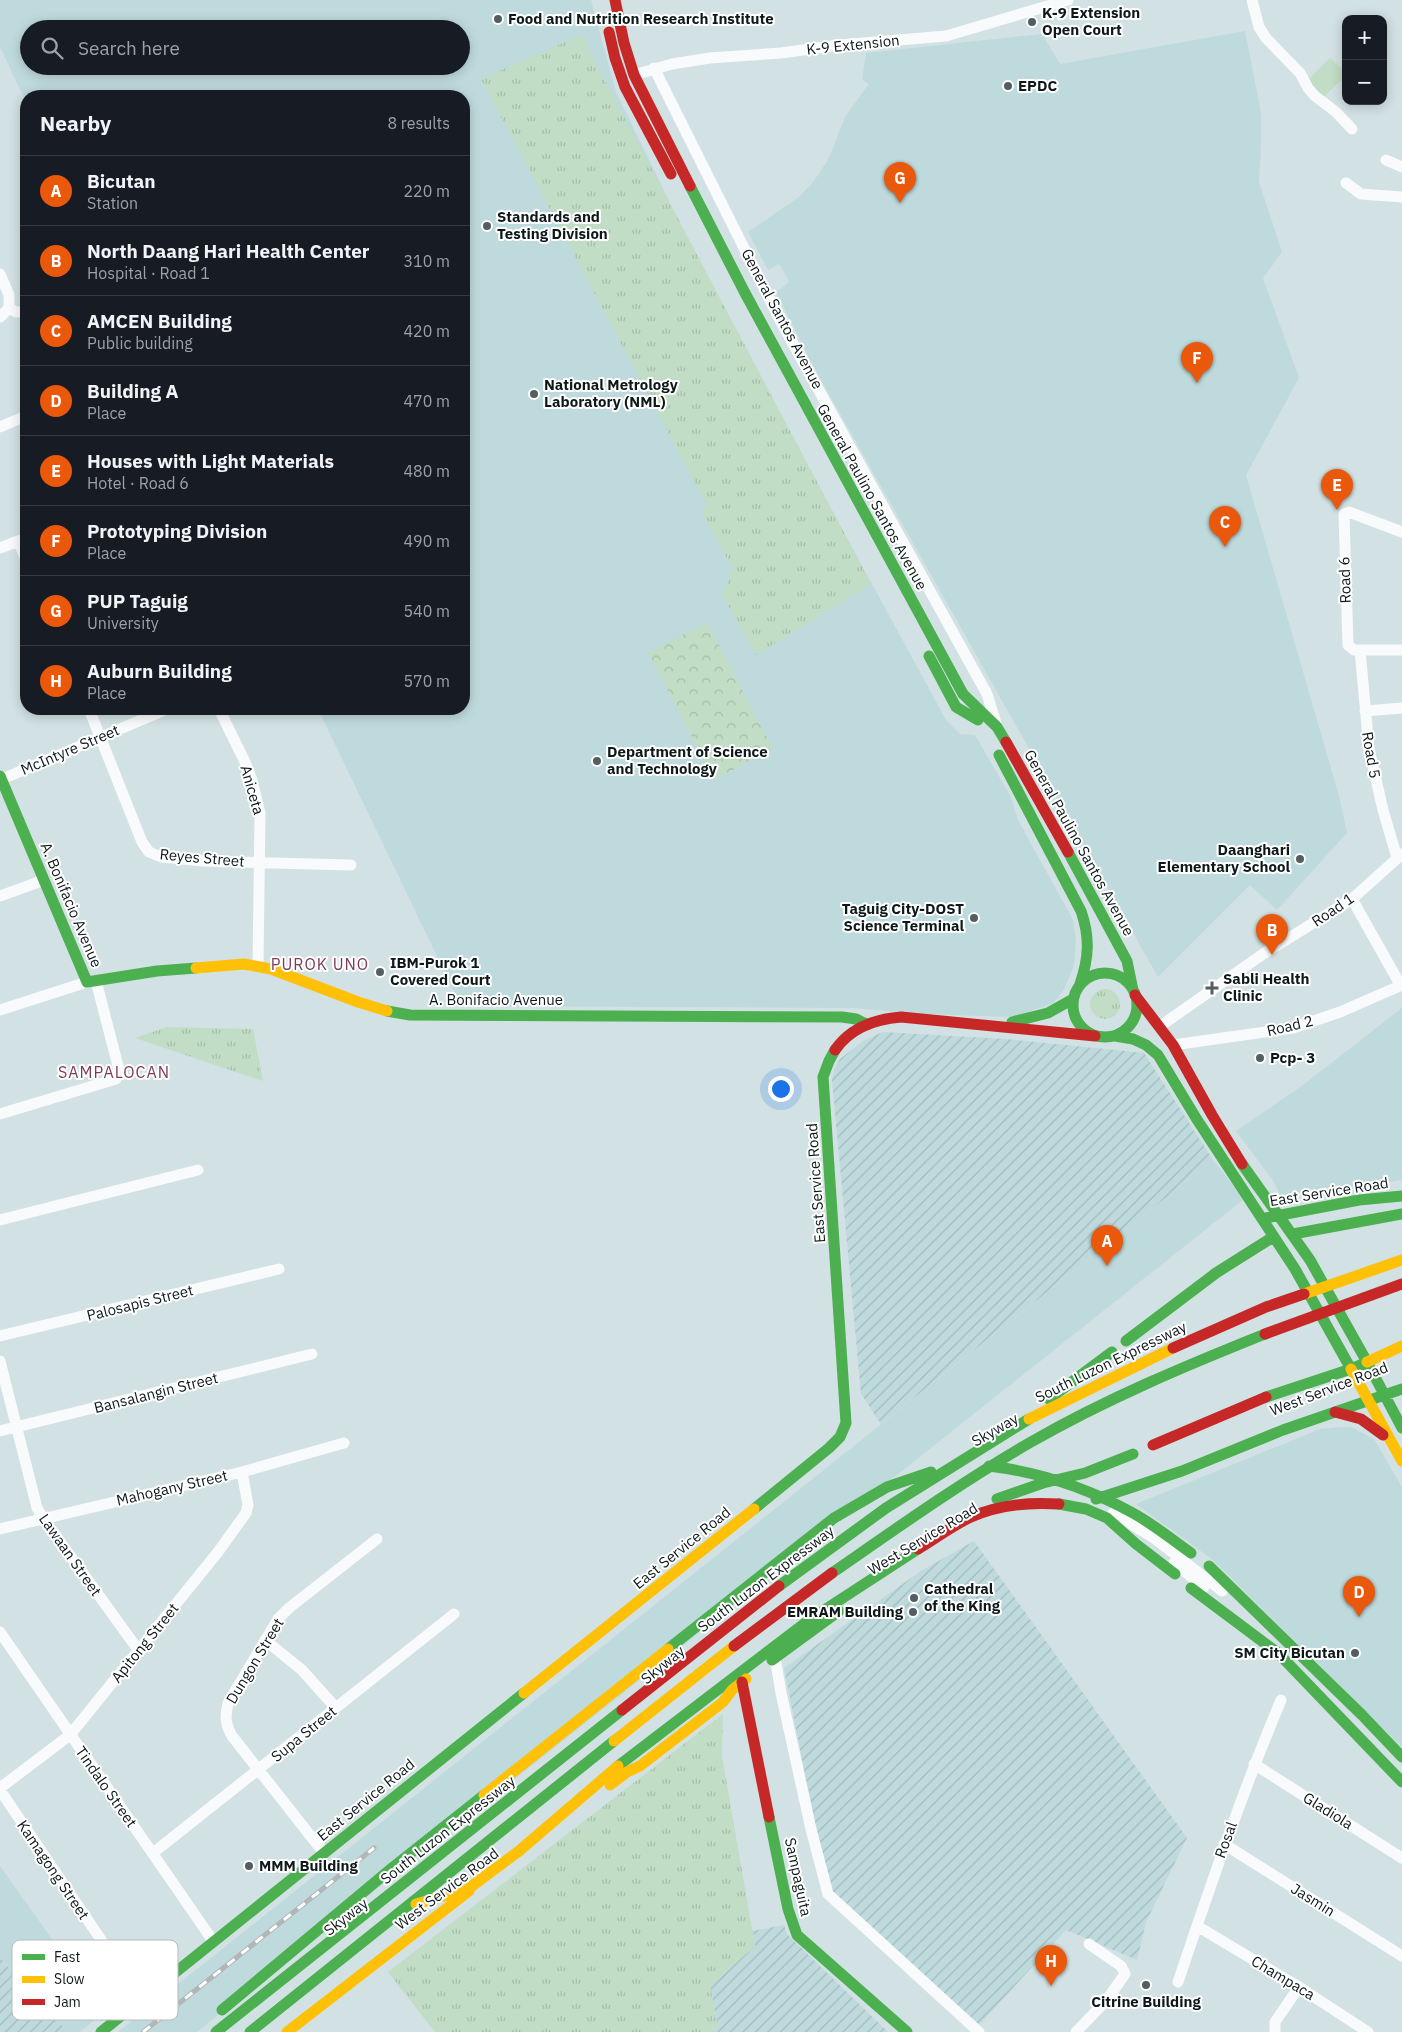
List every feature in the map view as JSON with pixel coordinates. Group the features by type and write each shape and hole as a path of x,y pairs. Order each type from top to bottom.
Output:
{"main road":[{"name":"General Paulino Santos Avenue","path":"615,0 620,27 634,75 777,353 963,694 997,727 1127,961 1134,992 1173,1045 1212,1115 1244,1166 1310,1260 1352,1333 1402,1428"},
{"path":"607,20 615,58 625,87 744,316"},
{"name":"General Paulino Santos Avenue","path":"838,489 956,707 971,714 984,725 1081,911 1087,927 1089,943 1088,960 1080,984"},
{"name":"A. Bonifacio Avenue","path":"1,779 44,880 92,981 231,964 258,966 358,1002 395,1013 410,1015 842,1017 856,1019 866,1024"},
{"path":"1114,1036 1132,1024 1137,1002 1134,992 1128,983 1119,976 1109,973 1098,973 1088,977 1080,984 1073,999 1072,1012 1077,1023 1083,1030 1096,1036 1133,1039 1146,1045 1158,1055 1295,1269 1402,1461"},
{"name":"East Service Road","path":"996,1025 1042,1015 1073,999"},
{"name":"East Service Road","path":"178,1969 826,1452 843,1435 846,1427 846,1417 823,1077 825,1066 845,1038 866,1024 900,1018 996,1025 1096,1036"},
{"name":"East Service Road","path":"1262,1219 1279,1214 1359,1200 1402,1196"},
{"path":"1126,1341 1218,1272 1248,1251 1273,1237 1402,1214"},
{"name":"South Luzon Expressway","path":"216,2032 788,1578 886,1508 1043,1412 1189,1340 1266,1307 1402,1260"},
{"name":"Skyway","path":"224,2032 499,1816 791,1582 890,1511 996,1446 1116,1383 1271,1315 1402,1268"},
{"name":"Skyway","path":"250,2032 778,1612 897,1529 1043,1435 1122,1394 1195,1361 1276,1328 1402,1284"},
{"path":"261,2032 766,1627 804,1598 901,1533 1045,1441 1125,1399 1279,1333 1402,1292"},
{"path":"1154,1445 1269,1396 1367,1362 1402,1346"},
{"path":"1002,1436 1112,1352"},
{"name":"West Service Road","path":"1383,1390 1402,1377"},
{"name":"West Service Road","path":"1242,1445 1280,1422 1383,1390 1402,1389"},
{"name":"West Service Road","path":"286,2032 380,1958 627,1772 640,1766 723,1702 732,1690 775,1657 862,1594 964,1528 997,1513 1010,1510 1088,1502 1182,1471 1242,1445 1332,1412 1366,1395"},
{"path":"1332,1412 1353,1414 1362,1418 1372,1424 1394,1446"},
{"path":"948,1517 1042,1483 1085,1473 1134,1454"},
{"path":"206,2032 224,2009 400,1862 821,1527 857,1502 894,1483 956,1466 1007,1467 1071,1486 1132,1513 1192,1553"},
{"path":"410,1906 468,1889 519,1851 639,1749 809,1620 916,1550 969,1518 989,1510 1032,1503 1058,1504 1086,1509 1107,1518 1136,1544 1175,1574"},
{"path":"901,1533 920,1527"},
{"path":"1209,1566 1402,1757"},
{"path":"1191,1588 1278,1653 1402,1782"},
{"name":"Sampaguita","path":"742,1682 788,1909 794,1929 797,1935 906,2032"},
{"name":"East Service Road","path":"101,2032 116,2020"}],"street":[{"name":"K-9 Extension","path":"634,75 654,68 710,58 946,36 1068,0"},
{"path":"1252,0 1259,27 1266,38 1300,73 1315,96 1336,112 1352,129"},
{"name":"General Santos Avenue","path":"654,68 780,320 987,694 997,727"},
{"path":"1386,160 1402,168"},
{"path":"1346,183 1361,194 1402,197"},
{"path":"698,202 716,192"},
{"path":"0,274 9,296 9,308 0,317"},
{"path":"9,308 20,312"},
{"path":"0,427 20,419"},
{"name":"Road 6","path":"1355,649 1348,642 1343,518 1346,512 1402,532"},
{"path":"0,548 20,541"},
{"path":"1355,649 1402,650"},
{"name":"Road 5","path":"1355,649 1374,778 1400,856"},
{"path":"1365,710 1402,708"},
{"name":"Reyes Street","path":"92,715 142,842 149,852 160,857 203,861 351,865"},
{"name":"McIntyre Street","path":"1,779 153,715"},
{"name":"Aniceta","path":"222,715 245,762 258,799 261,825 258,966"},
{"name":"Road 1","path":"1159,1027 1263,954 1352,899 1400,856"},
{"path":"0,896 44,880"},
{"path":"1352,899 1401,985"},
{"path":"0,1010 92,981 119,1071 116,1079 0,1114"},
{"name":"Road 2","path":"1173,1045 1293,1028 1340,1012 1401,985"},
{"path":"0,1220 198,1170"},
{"name":"Palosapis Street","path":"0,1336 279,1269"},
{"name":"Bansalangin Street","path":"0,1432 312,1354"},
{"name":"Lawaan Street","path":"0,1361 37,1508 139,1651"},
{"name":"Mahogany Street","path":"0,1529 242,1472 344,1443"},
{"name":"Apitong Street","path":"0,1789 70,1734 218,1552 246,1513 248,1505 242,1472"},
{"path":"1088,1502 1151,1544 1285,1652 1299,1660 1402,1772"},
{"name":"Dungon Street","path":"324,1853 232,1736 227,1727 225,1715 228,1702 278,1619 288,1608 377,1540"},
{"name":"Supa Street","path":"153,1853 260,1770 454,1614"},
{"name":"Tindalo Street","path":"0,1632 213,1941"},
{"path":"265,1640 302,1670 336,1708"},
{"path":"775,1657 787,1722 828,1894 980,2032"},
{"name":"Rosal","path":"1178,1982 1224,1844 1280,1700"},
{"name":"Gladiola","path":"1254,1764 1402,1858"},
{"name":"Kamagong Street","path":"0,1789 101,1940"},
{"name":"Jasmin","path":"1224,1844 1402,1956"},
{"name":"Champaca","path":"1197,1926 1299,1987 1368,2032"},
{"path":"1076,2032 1106,2001 1125,1974 1121,1966 1089,1944"},
{"path":"1274,2032 1275,2022 1299,1987"}],"shaded area":[{"name":"Department of Science and Technology","path":"0,0 591,0 616,92 716,297 946,720 960,734 975,735 1011,797 1018,820 1073,920 1076,941 1074,966 1064,989 1054,1003 1012,1017 921,1014 854,1008 461,1006 321,715 470,715 470,90 20,90 0,47"},
{"path":"1245,31 1261,113 1259,182 1282,252 1263,278 1299,378 1246,475 1339,796 1347,833 1277,910 1250,885 1158,977 812,364 776,292 789,282 784,272 779,264 768,270 748,232 799,197 813,182 828,160 846,115 869,84 862,79 866,53 1042,34 1060,64"},
{"path":"1402,1008 1402,1180 1281,1196 1272,1179 1236,1131 1303,1085"},
{"path":"883,1032 1005,1039 1144,1053 1213,1160 881,1424 861,1394 832,1080 834,1070 840,1059 863,1041"},
{"path":"1213,1160 1244,1199 197,2032 118,2032 133,2020 178,2020 178,1984"},
{"name":"SM City Bicutan","path":"1351,1427 1374,1439 1402,1487 1402,1747 1213,1560 1136,1504 1320,1429"},
{"path":"974,1541 1187,1838 1146,1922 1137,1960 1066,1930 979,2025 828,1890 784,1668 921,1571"},
{"path":"0,1866 53,1940 12,1940 12,1970 0,1957"},
{"path":"784,1925 787,1934 888,2032 707,2032 717,2028 710,1985 755,1946 753,1931"},
{"path":"0,1957 12,1970 12,2020 59,2020 66,2032 0,2032"},
{"path":"59,2020 94,2020 80,2032 66,2032"}],"green space":[{"path":"581,35 871,584 756,655 722,595 733,569 702,514 707,506 481,79"},
{"path":"1330,58 1342,68 1342,80 1323,97 1307,81"},
{"path":"707,622 773,749 714,780 648,653"},
{"path":"1105,989 1116,993 1120,1004 1116,1015 1105,1019 1094,1015 1090,1004 1094,993"},
{"path":"167,1027 253,1029 263,1081 135,1038"},
{"path":"723,1714 722,1756 755,1946 710,1985 718,2029 707,2032 435,2032 388,1972"}],"railway":[{"path":"178,2004 374,1848"},
{"path":"143,2032 158,2020"}],"traffic: fast":[{"path":"690,186 745,293 963,694 997,727 1006,742"},
{"path":"929,656 956,707 978,720"},
{"path":"999,755 1081,911 1086,930 1087,956 1080,984"},
{"path":"0,776 87,982 157,971 196,968"},
{"path":"1068,852 1127,961 1133,990"},
{"path":"1099,973 1111,973 1128,982 1135,993 1137,1005 1135,1017 1128,1028 1111,1037 1099,1037 1087,1032 1078,1023 1073,1011 1073,999 1078,987 1087,978 1099,973"},
{"path":"1012,1022 1048,1013 1073,999"},
{"path":"387,1011 410,1015 842,1017 856,1019 866,1024"},
{"path":"1115,1036 1133,1039 1146,1045 1158,1055 1196,1118 1295,1269 1351,1369 1367,1362 1310,1260 1242,1164"},
{"path":"754,1509 829,1448 840,1437 846,1423 823,1077 835,1050"},
{"path":"1266,1218 1359,1200 1402,1196"},
{"path":"1293,1234 1402,1214"},
{"path":"1126,1341 1216,1273 1273,1237"},
{"path":"832,1573 955,1489 1059,1426 1146,1384 1265,1334"},
{"path":"1049,1399 1112,1352"},
{"path":"1367,1362 1402,1428"},
{"path":"1266,1397 1351,1369"},
{"path":"1096,1499 1182,1471 1283,1430 1402,1389"},
{"path":"779,1586 886,1508 1029,1419"},
{"path":"997,1499 1043,1483 1085,1473 1133,1454"},
{"path":"989,1466 1026,1472 1080,1488 1139,1516 1191,1553"},
{"path":"668,1649 834,1518 887,1487 931,1472"},
{"path":"1059,1504 1086,1509 1107,1518 1136,1544 1175,1574"},
{"path":"618,1766 809,1620 918,1549"},
{"path":"1209,1566 1362,1715 1402,1757"},
{"path":"1191,1588 1278,1653 1402,1782"},
{"path":"772,1660 839,1611"},
{"path":"178,1970 524,1693"},
{"path":"216,2032 622,1710"},
{"path":"250,2032 614,1741"},
{"path":"222,2010 392,1868 484,1795"},
{"path":"769,1817 788,1909 797,1935 907,2032"},
{"path":"101,2032 116,2020"}],"traffic: slow":[{"path":"196,968 244,964 271,969 387,1011"},
{"path":"1304,1294 1402,1260"},
{"path":"1367,1362 1402,1346"},
{"path":"1029,1419 1173,1348"},
{"path":"1351,1369 1402,1461"},
{"path":"524,1693 754,1509"},
{"path":"614,1741 734,1646"},
{"path":"484,1795 668,1649"},
{"path":"610,1785 627,1772 640,1766 723,1702 732,1690 746,1679"},
{"path":"416,1904 468,1889 519,1851 618,1766"},
{"path":"287,2032 469,1891"}],"traffic: jam":[{"path":"615,0 624,43 634,75 690,186"},
{"path":"609,32 615,58 625,87 671,174"},
{"path":"1006,742 1068,852"},
{"path":"1135,995 1173,1045 1242,1164"},
{"path":"835,1050 848,1035 856,1030 873,1022 901,1017 1095,1036"},
{"path":"1265,1334 1402,1284"},
{"path":"1173,1348 1266,1307 1304,1294"},
{"path":"1153,1445 1266,1397"},
{"path":"1335,1412 1361,1419 1383,1435"},
{"path":"918,1549 958,1524 981,1513 1014,1505 1059,1504"},
{"path":"734,1646 832,1573"},
{"path":"622,1710 779,1586"},
{"path":"742,1682 769,1817"}],"place":[{"name":"Food and Nutrition Research Institute","path":"498,19"},
{"name":"K-9 Extension Open Court","path":"1032,22"},
{"name":"EPDC","path":"1008,86"},
{"name":"PUP Taguig","path":"900,203"},
{"name":"Standards and Testing Division","path":"487,226"},
{"name":"Prototyping Division","path":"1197,383"},
{"name":"National Metrology Laboratory (NML)","path":"534,394"},
{"name":"Houses with Light Materials","path":"1337,510"},
{"name":"AMCEN Building","path":"1225,547"},
{"name":"Department of Science and Technology","path":"597,761"},
{"name":"Daanghari Elementary School","path":"1300,859"},
{"name":"Taguig City-DOST Science Terminal","path":"974,918"},
{"name":"North Daang Hari Health Center","path":"1272,955"},
{"name":"IBM-Purok 1 Covered Court","path":"380,972"},
{"name":"Sabli Health Clinic","path":"1212,988"},
{"name":"Pcp- 3","path":"1260,1058"},
{"name":"Bicutan","path":"1107,1266"},
{"name":"Cathedral of the King","path":"914,1598"},
{"name":"EMRAM Building","path":"913,1612"},
{"name":"Building A","path":"1359,1617"},
{"name":"SM City Bicutan","path":"1355,1653"},
{"name":"MMM Building","path":"249,1866"},
{"name":"Citrine Building","path":"1146,1985"},
{"name":"Auburn Building","path":"1051,1986"}],"district":[{"name":"PUROK UNO","path":"320,964"},
{"name":"SAMPALOCAN","path":"114,1072"}]}
